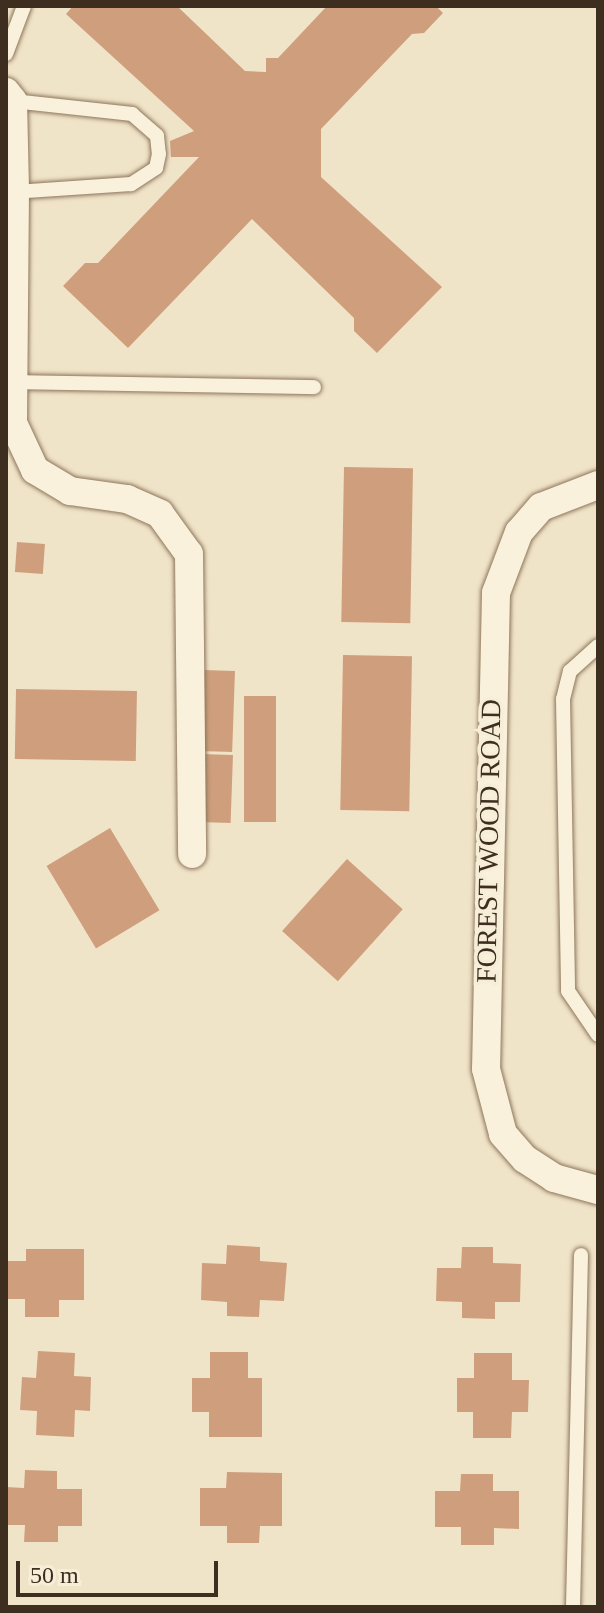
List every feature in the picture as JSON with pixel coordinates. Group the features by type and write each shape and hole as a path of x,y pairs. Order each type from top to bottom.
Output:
{"street":[{"path":"10,96 15,192 16,382 13,423 35,470 70,491 127,499 160,514 189,554 192,854"},
{"name":"FOREST WOOD ROAD","path":"598,485 541,507 519,532 496,593 486,1069 503,1134 525,1159 554,1178 598,1190"}],"lane":[{"path":"6,54 24,6"},
{"path":"10,96 132,114 157,136 159,154 156,168 131,184 15,192"},
{"path":"16,382 314,387"},
{"path":"598,646 570,671 563,699 568,991 598,1035"},
{"path":"573,1607 581,1255"}],"building":[{"path":"73,6 177,6 245,71 266,72 266,58 278,58 327,6 436,6 443,13 424,33 412,34 321,129 321,177 442,287 377,353 354,331 354,318 252,219 128,348 63,286 85,263 98,263 199,157 171,157 170,141 194,131 66,14"},
{"path":"344,467 413,468 410,623 341,622"},
{"path":"17,542 45,544 43,574 15,572"},
{"path":"343,655 412,656 409,811 340,810"},
{"path":"203,670 235,671 232,752 200,751"},
{"path":"16,689 137,691 136,761 15,759"},
{"path":"244,696 276,696 276,822 244,822"},
{"path":"201,754 233,755 231,823 199,822"},
{"path":"110,828 159,910 96,948 47,866"},
{"path":"347,859 403,909 338,981 282,931"},
{"path":"227,1245 260,1247 260,1261 287,1263 284,1301 260,1300 259,1317 227,1316 227,1302 201,1300 202,1263 226,1264"},
{"path":"462,1247 493,1247 493,1263 521,1264 520,1302 495,1302 495,1319 462,1318 462,1302 436,1301 437,1268 461,1268"},
{"path":"26,1249 84,1249 84,1300 59,1300 59,1317 25,1317 25,1299 6,1299 6,1261 26,1261"},
{"path":"38,1351 75,1353 74,1376 91,1377 90,1411 75,1410 74,1437 36,1435 37,1411 20,1410 22,1377 36,1378"},
{"path":"210,1352 248,1352 248,1378 262,1378 262,1437 209,1437 209,1412 192,1412 192,1378 210,1378"},
{"path":"474,1353 512,1353 512,1380 529,1380 528,1412 512,1412 511,1438 473,1438 473,1412 457,1412 457,1378 474,1378"},
{"path":"25,1470 57,1471 57,1489 82,1489 82,1526 58,1526 58,1542 24,1542 25,1525 6,1525 6,1487 24,1488"},
{"path":"227,1472 282,1473 282,1526 260,1526 259,1543 227,1543 227,1526 200,1526 200,1488 226,1488"},
{"path":"461,1474 493,1474 493,1491 519,1491 519,1529 494,1528 494,1545 461,1545 461,1527 435,1527 435,1491 460,1491"}]}
